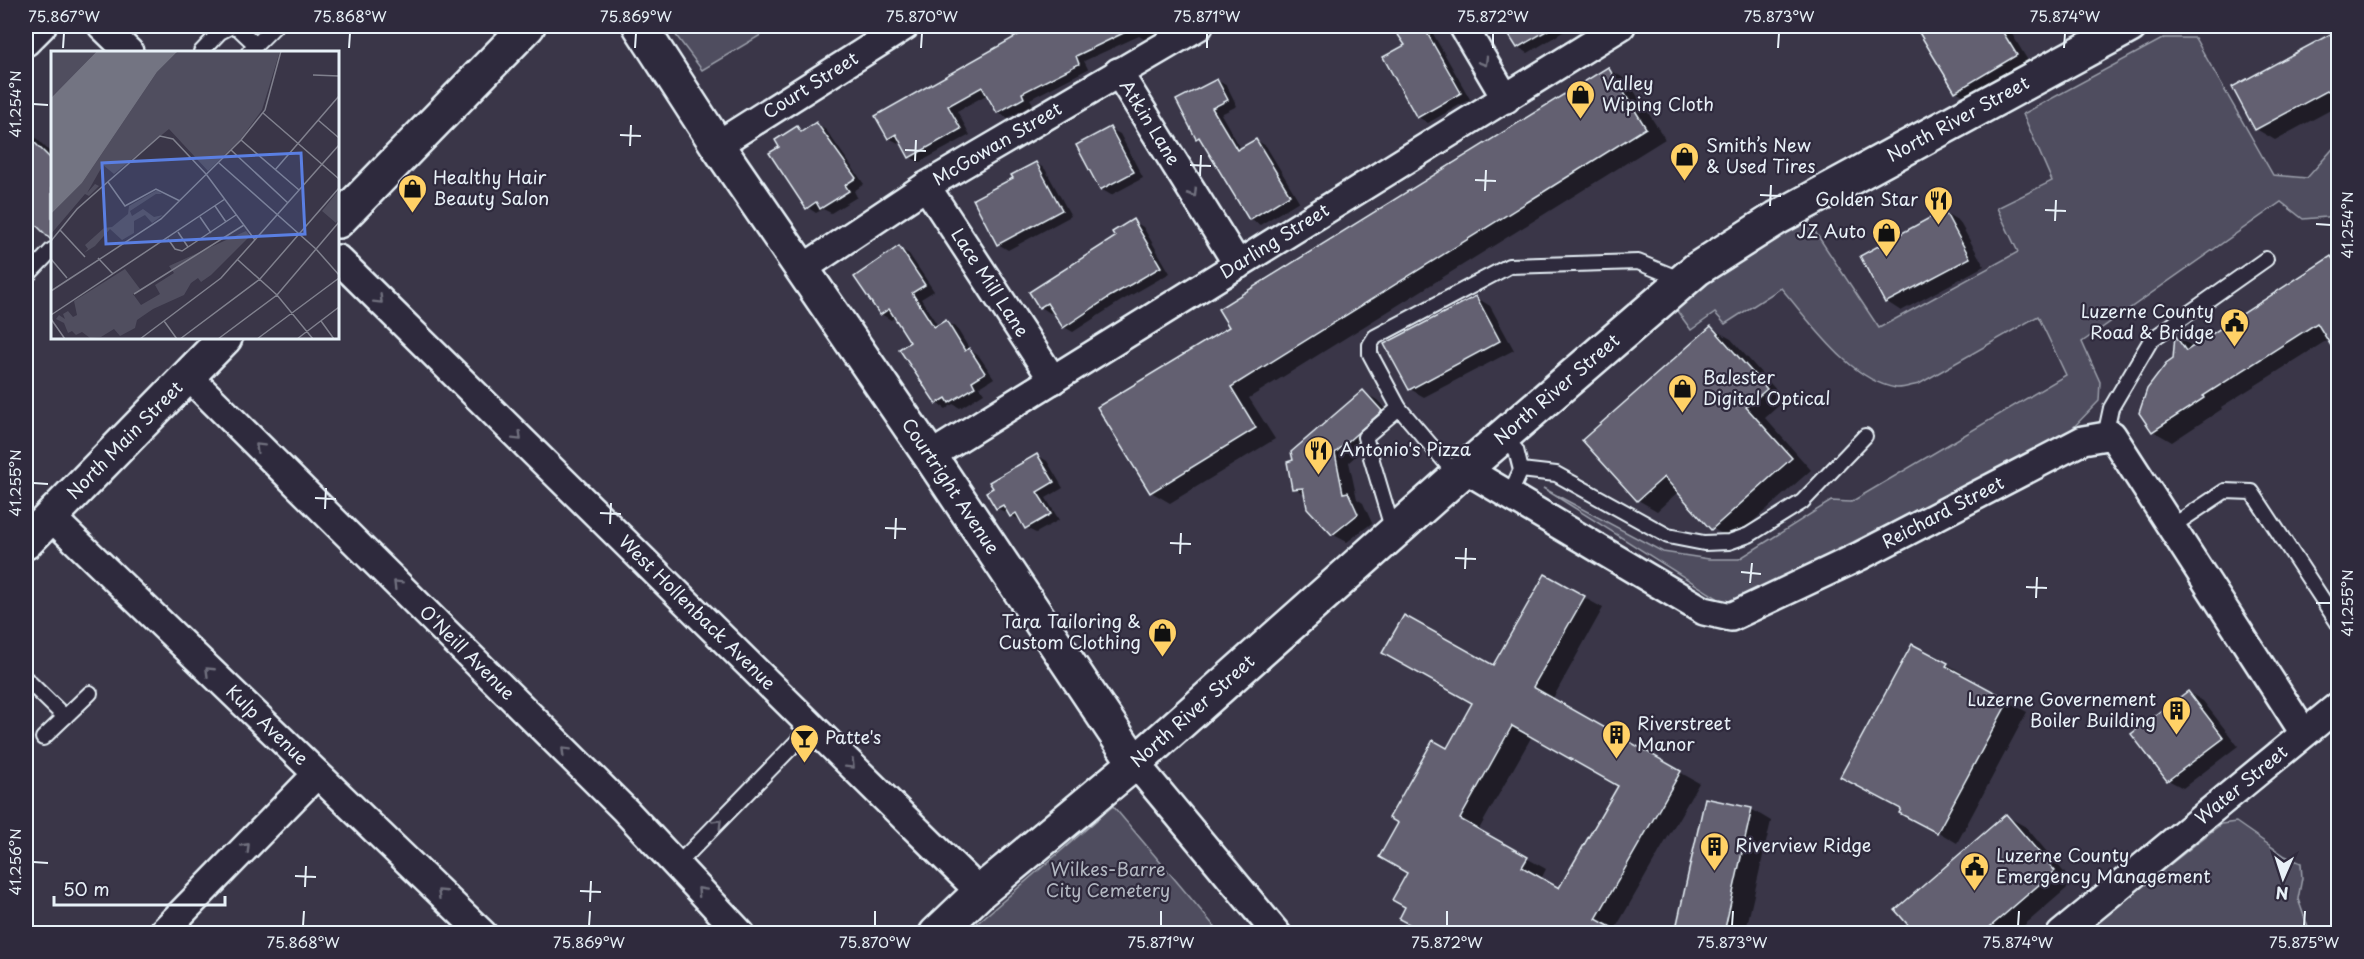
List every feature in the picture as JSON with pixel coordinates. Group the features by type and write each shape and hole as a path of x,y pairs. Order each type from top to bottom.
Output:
{"main road":[{"path":"339,220 527,26"},
{"name":"Courtright Avenue","path":"640,26 717,145 1136,763"},
{"name":"North River Street","path":"936,933 980,892 1136,763 1461,473 1697,269 1777,218 2130,26"},
{"name":"North Main Street","path":"26,542 224,339"}],"street":[{"path":"26,42 42,26"},
{"path":"102,26 128,51"},
{"name":"Court Street","path":"717,145 905,26"},
{"name":"McGowan Street","path":"802,269 926,186 1199,26"},
{"path":"1462,26 1506,99"},
{"name":"Darling Street","path":"930,456 1621,26"},
{"name":"Atkin Lane","path":"1118,72 1238,265"},
{"name":"Lace Mill Lane","path":"926,186 1053,380"},
{"name":"West Hollenback Avenue","path":"339,260 980,892"},
{"name":"O'Neill Avenue","path":"188,376 617,802 741,933"},
{"path":"2105,436 2112,435 2304,733"},
{"name":"Reichard Street","path":"1461,473 1509,496 1704,611 1731,617 1860,556 2083,440 2105,436"},
{"name":"Kulp Avenue","path":"51,517 483,933"},
{"name":"Water Street","path":"2061,933 2338,706"},
{"name":"Courtright Avenue","path":"1136,763 1277,933"},
{"path":"161,933 316,774"}],"lane":[{"path":"202,51 220,32 232,26 238,28 253,49 275,26"},
{"path":"26,277 51,251"},
{"path":"2105,436 2111,408 2151,340 2265,259"},
{"path":"1461,473 1399,408 1370,354 1370,345 1375,337 1509,266 1638,262 1684,281"},
{"path":"1394,533 1365,437 1399,408"},
{"path":"1521,470 1556,474 1668,536 1704,543 1729,542 1749,535 1802,502 1865,436"},
{"path":"1502,438 1516,450 1521,470 1509,496"},
{"path":"2171,527 2225,491 2252,492 2338,623"},
{"path":"26,679 65,717"},
{"path":"43,738 90,693"},
{"path":"677,865 812,726"}],"green space":[{"path":"669,26 776,26 702,70"},
{"path":"2164,38 2195,38 2273,175 2307,178 2338,143 2338,216 2303,219 2281,202 2082,342 2100,382 2099,401 2067,434 1728,605 1543,488 1663,552 1709,559 1739,559 1831,501 1851,502 2066,375 2038,316 1919,384 1896,388 1879,383 1862,374 1847,362 1781,288 1725,324 1715,313 1691,330 1675,308 1710,275 1808,221 1879,328 2018,252 1997,208 2052,181 2023,114"},
{"name":"Wilkes-Barre City Cemetery","path":"1113,806 1220,933 966,933"},
{"path":"2236,822 2285,856 2301,863 2302,878 2298,899 2310,933 2084,933 2221,824"}],"building":[{"path":"1018,26 1138,26 1076,56 1079,64 1022,93 1024,98 997,113 982,87 948,106 961,129 909,158 896,134 888,139 875,116 1022,33"},
{"path":"1392,26 1423,26 1461,93 1417,118 1383,57 1405,45"},
{"path":"1503,26 1555,26 1517,48"},
{"path":"1915,26 1999,26 2017,55 1955,92"},
{"path":"2338,30 2338,85 2255,130 2232,87"},
{"path":"1608,67 1646,128 1231,387 1256,428 1150,493 1097,407 1229,327 1218,309"},
{"path":"1217,79 1228,100 1212,108 1237,150 1256,139 1290,195 1249,220 1199,137 1196,139 1176,100"},
{"path":"816,122 856,178 845,185 849,191 820,209 816,202 806,209 769,153 779,147 775,140 797,126 801,132"},
{"path":"1110,127 1134,172 1100,190 1076,145"},
{"path":"26,134 51,159 51,240 26,215"},
{"path":"1036,162 1062,210 997,245 973,199 1013,178 1011,175"},
{"path":"1944,210 1970,258 1885,303 1860,256"},
{"path":"1133,219 1161,267 1111,296 1063,328 1047,303 1039,308 1029,292 1115,237 1112,232"},
{"path":"899,246 925,285 912,293 934,327 946,320 965,351 969,348 985,373 972,381 975,387 949,403 946,398 936,404 899,349 910,342 889,309 880,315 854,277"},
{"name":"Luzerne County Road & Bridge","path":"2331,256 2338,267 2338,357 2317,323 2203,396 2204,398 2152,432 2139,413 2147,389 2166,364 2173,359 2175,335 2186,351"},
{"path":"1476,296 1500,341 1409,390 1384,344"},
{"path":"1711,326 1767,389 1746,407 1792,458 1711,530 1664,477 1637,501 1582,440"},
{"path":"1363,390 1382,411 1335,453 1343,493 1348,492 1358,514 1332,535 1307,508 1303,488 1292,489 1287,462 1293,460 1291,452"},
{"path":"1037,454 1054,482 1037,492 1051,514 1025,529 1016,513 1010,517 1003,505 996,509 986,492 993,488 989,482"},
{"name":"Riverstreet Manor","path":"1545,574 1585,596 1533,687 1681,771 1596,919 1622,933 1426,933 1399,919 1405,907 1392,900 1407,873 1379,857 1398,823 1389,818 1433,740 1447,748 1472,703 1382,653 1404,615 1493,665","holes":["1512,726 1618,786 1559,888 1522,867 1528,857 1460,819"]},
{"path":"1912,644 1948,663 1946,666 2009,700 1937,833 1899,813 1901,809 1840,777"},
{"name":"Luzerne Governement Boiler Building","path":"2188,691 2224,738 2167,781 2131,734"},
{"name":"Riverview Ridge","path":"1705,798 1752,808 1724,933 1675,933"},
{"name":"Luzerne County Emergency Management","path":"2006,814 2055,871 1983,933 1915,933 1895,910"}],"place":[{"name":"Valley Wiping Cloth","path":"1581,120"},
{"name":"Smith’s New & Used Tires","path":"1685,182"},
{"name":"Healthy Hair Beauty Salon","path":"412,214"},
{"name":"Golden Star","path":"1939,226"},
{"name":"JZ Auto","path":"1887,258"},
{"name":"Luzerne County Road & Bridge","path":"2235,348"},
{"name":"Balester Digital Optical","path":"1682,414"},
{"name":"Antonio's Pizza","path":"1319,476"},
{"name":"Tara Tailoring & Custom Clothing","path":"1162,658"},
{"name":"Luzerne Governement Boiler Building","path":"2177,736"},
{"name":"Riverstreet Manor","path":"1616,760"},
{"name":"Patte's","path":"804,764"},
{"name":"Riverview Ridge","path":"1714,872"},
{"name":"Luzerne County Emergency Management","path":"1975,892"}]}
